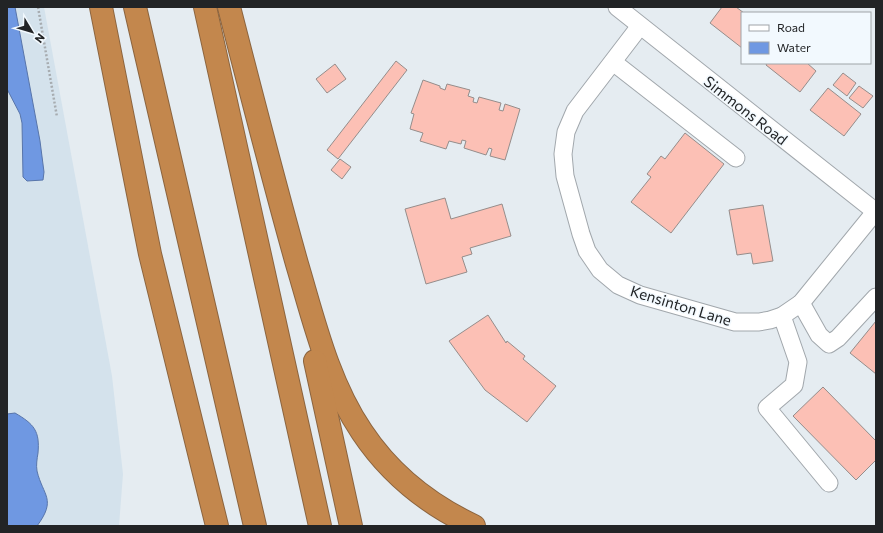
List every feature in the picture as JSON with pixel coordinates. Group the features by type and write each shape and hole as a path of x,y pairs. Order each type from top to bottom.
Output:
{"highway":[{"path":"100,7 150,254 217,526"},
{"path":"135,7 255,526"},
{"path":"205,7 320,526"},
{"path":"229,7 282,209 318,336 332,376 345,405 361,432 381,458 403,480 427,500 474,526"},
{"path":"282,209 352,526"},
{"path":"207,484 210,526"}],"street":[{"name":"Simmons Road","path":"617,7 876,212"},
{"name":"Kensinton Lane","path":"640,26 575,111 570,121 564,142 563,154 568,189 581,234 593,261 609,278 629,290 704,314 747,323 765,321 782,316 801,303 876,212"},
{"path":"613,62 736,158"},
{"path":"801,303 820,335 830,344 838,338 876,297"},
{"path":"782,316 798,362 794,385 767,408 829,483"}],"path":[{"path":"38,7 57,117"}],"shaded area":[{"path":"7,7 44,7 112,376 123,474 119,526 7,526"}],"water":[{"path":"7,7 15,7 40,141 44,172 43,180 27,181 23,177 22,123 20,114 7,89"},
{"path":"15,413 31,425 37,434 38,439 37,471 47,498 47,503 43,517 37,526 7,526 7,414"}],"building":[{"path":"722,7 736,7 743,12 741,12 741,47 710,23"},
{"path":"396,61 407,70 338,159 327,150"},
{"path":"335,64 346,79 327,93 316,79"},
{"path":"808,64 816,71 800,92 766,65"},
{"path":"843,73 856,83 847,96 833,85"},
{"path":"423,80 440,86 440,88 445,90 447,84 470,90 468,96 474,98 473,102 477,103 479,97 501,103 499,110 503,111 505,104 520,109 505,160 490,156 492,149 489,148 486,155 464,148 466,141 462,140 461,144 449,141 446,149 420,141 423,133 410,129 414,114 411,113"},
{"path":"859,86 873,96 863,108 849,98"},
{"path":"828,88 861,114 844,136 810,110"},
{"path":"685,133 724,164 671,233 631,202 651,177 647,174 661,156 665,159"},
{"path":"340,159 351,167 342,179 331,170"},
{"path":"445,198 451,219 502,204 511,236 470,248 472,254 462,257 467,272 426,284 405,209"},
{"path":"763,205 773,261 753,264 751,253 737,255 729,210"},
{"path":"488,315 506,343 507,341 525,356 523,359 556,386 527,422 485,390 449,341"},
{"path":"876,321 876,374 850,353"},
{"path":"823,387 876,441 876,460 856,480 793,416"}]}
